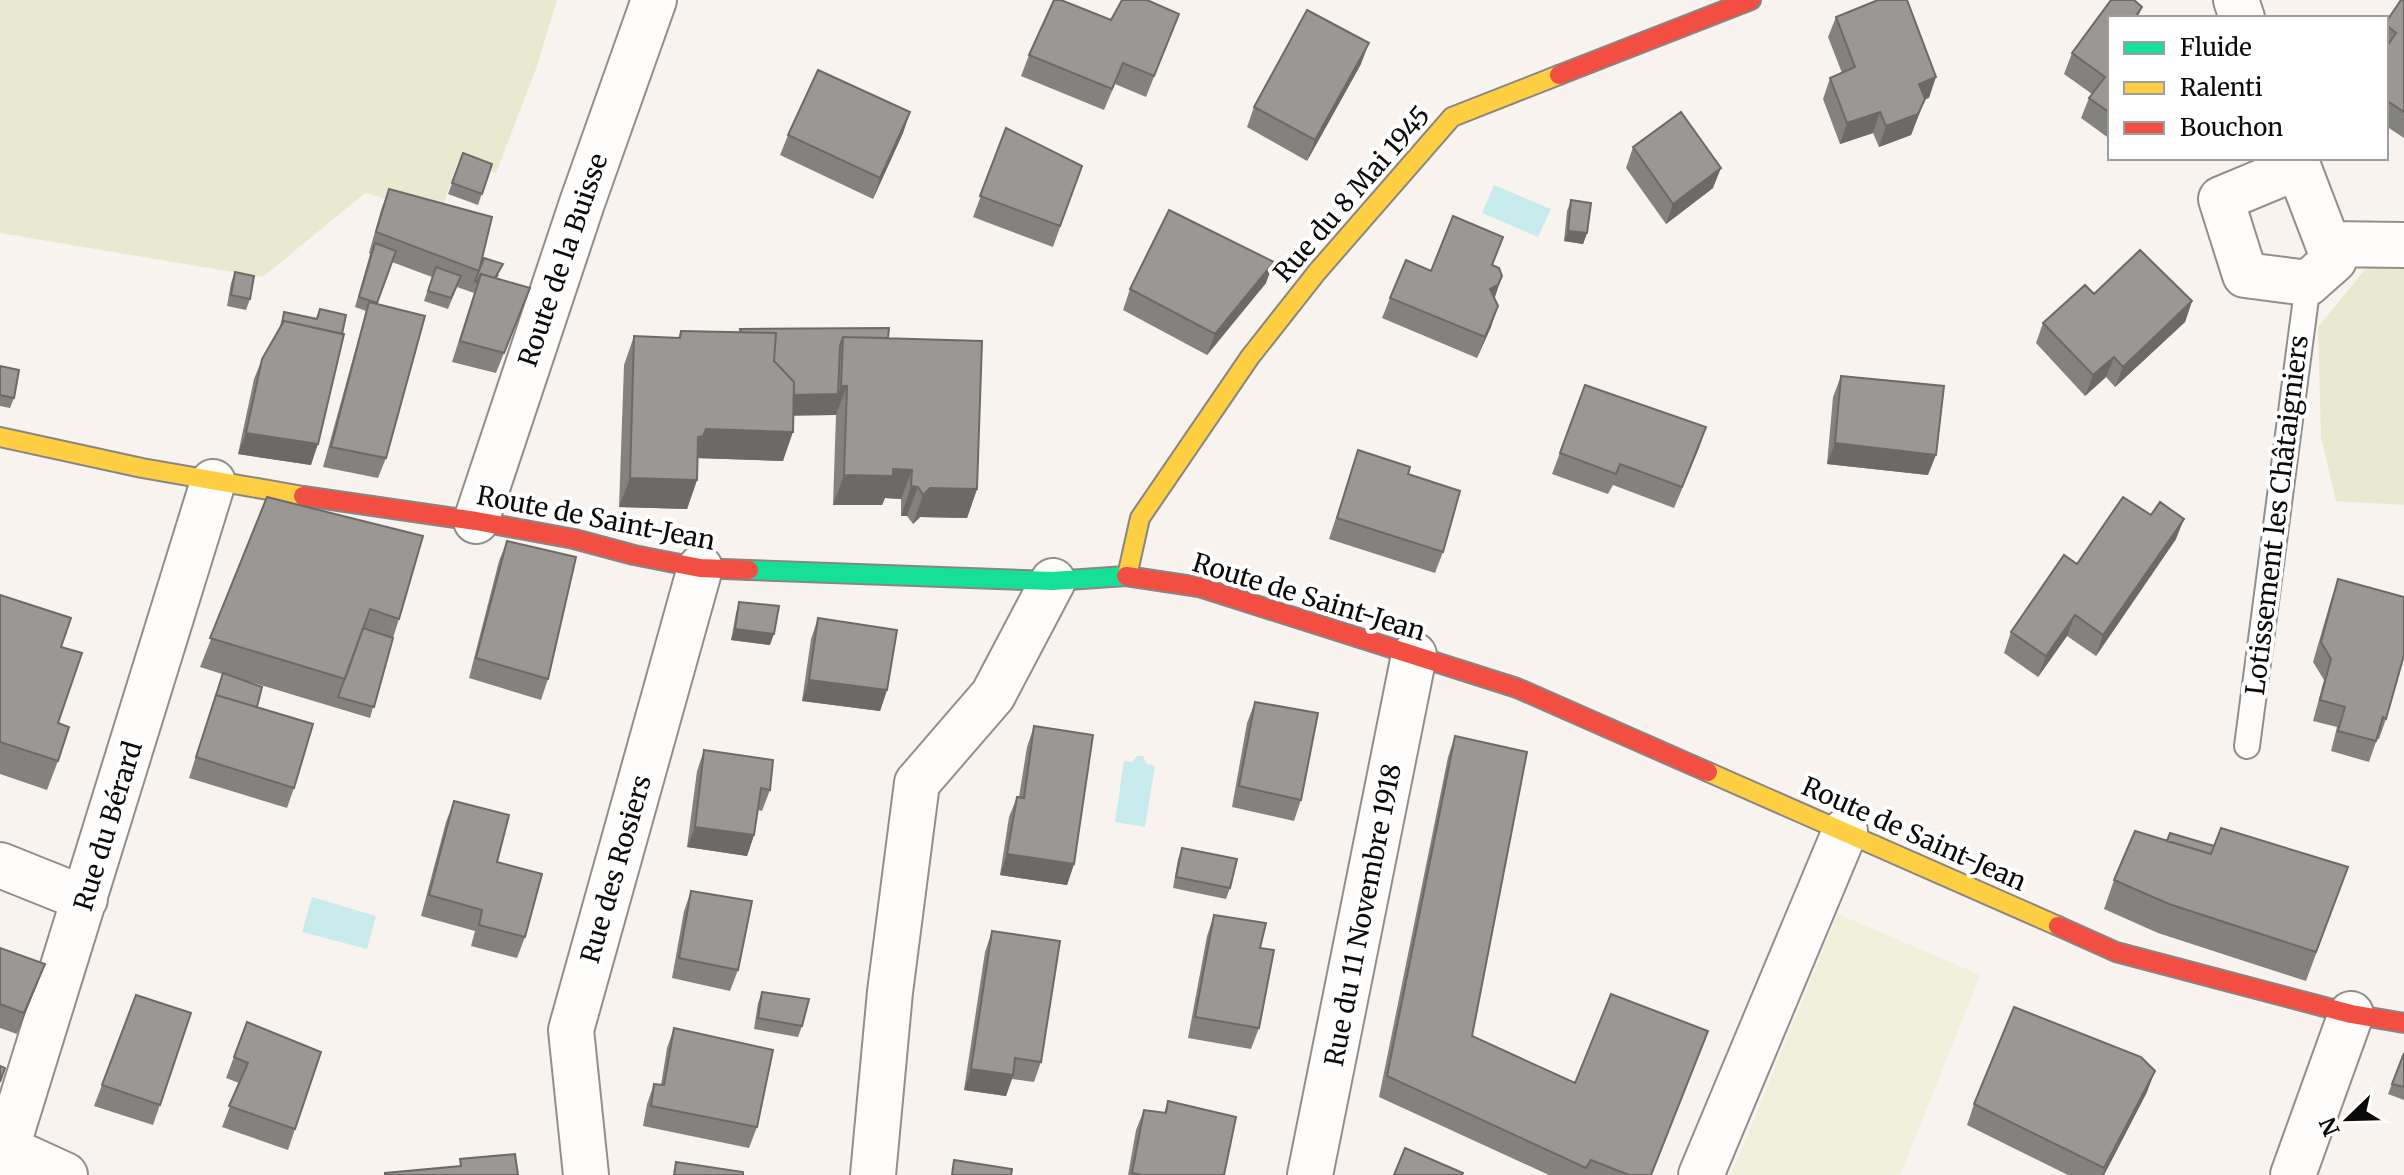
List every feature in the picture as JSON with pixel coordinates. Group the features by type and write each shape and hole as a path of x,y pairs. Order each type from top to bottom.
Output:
{"main road":[{"name":"Rue du 8 Mai 1945","path":"1127,576 1140,518 1250,357 1317,272 1452,117 1751,0"},
{"name":"Route de Saint-Jean","path":"0,437 213,482 476,521 574,539 700,568 1053,581 1127,576 1199,587 1517,688 2116,952 2351,1014 2404,1023"}],"street":[{"name":"Route de la Buisse","path":"476,521 582,203 654,0"},
{"path":"2297,162 2328,244 2334,260 2308,283 2245,275 2221,199 2297,162"},
{"path":"2328,244 2404,245"},
{"name":"Rue du Bérard","path":"4,1160 213,482"},
{"name":"Rue des Rosiers","path":"586,1175 571,1030 700,568"},
{"path":"873,1175 890,992 917,783 993,695 1053,581"},
{"name":"Rue du 11 Novembre 1918","path":"1310,1175 1414,655"},
{"path":"1701,1175 1845,831"},
{"path":"0,865 85,899"},
{"path":"2293,1175 2351,1014"},
{"path":"4,1160 65,1175"}],"lane":[{"name":"Lotissement les Châtaigniers","path":"2247,746 2308,283"}],"green space":[{"path":"0,0 557,0 536,69 496,173 458,161 440,214 365,193 263,277 0,233"},
{"path":"2372,261 2404,263 2404,505 2336,501 2321,437 2318,327"},
{"path":"1838,914 1980,975 1900,1175 1731,1175"}],"water":[{"path":"1494,185 1551,209 1538,237 1482,213"},
{"path":"1137,756 1143,756 1147,764 1155,766 1145,827 1115,822 1124,761 1132,762"},
{"path":"312,897 376,916 367,949 302,932"}],"building":[{"path":"1054,0 1111,20 1122,0 1147,0 1179,14 1154,76 1123,63 1112,89 1029,55"},
{"path":"1878,0 1907,0 1936,77 1919,84 1925,99 1918,114 1886,126 1880,112 1847,123 1830,78 1855,67 1836,17"},
{"path":"2111,0 2134,0 2142,7 2136,16 2108,16 2108,112 2089,98 2105,77 2072,53"},
{"path":"2404,0 2404,112 2388,101 2388,45 2396,33 2388,27 2388,19"},
{"path":"1307,10 1369,43 1315,140 1254,107"},
{"path":"818,70 910,112 880,178 788,135"},
{"path":"1681,112 1721,168 1673,204 1633,147"},
{"path":"1006,128 1082,166 1060,226 980,196"},
{"path":"463,153 492,164 482,194 452,183"},
{"path":"389,189 492,217 479,271 376,232"},
{"path":"1571,200 1591,203 1587,233 1568,231"},
{"path":"1169,210 1274,262 1215,334 1130,289"},
{"path":"1453,216 1503,237 1492,265 1499,268 1502,276 1498,285 1490,289 1498,306 1485,337 1390,298 1406,260 1431,271"},
{"path":"375,243 396,251 377,303 359,297"},
{"path":"2140,250 2192,301 2123,367 2114,357 2093,375 2043,323 2085,285 2094,294"},
{"path":"484,258 503,264 495,278 481,274 477,282 475,281"},
{"path":"436,267 461,276 451,298 428,291"},
{"path":"235,272 254,276 250,299 231,295"},
{"path":"481,274 530,288 504,353 460,341"},
{"path":"369,302 425,316 386,458 331,447"},
{"path":"320,309 346,315 342,334 284,321 282,325 284,312 317,319"},
{"path":"284,321 344,334 318,444 246,433 262,359"},
{"path":"889,328 888,338 843,337 838,394 794,395 794,382 774,361 776,333 741,332 740,329"},
{"path":"681,331 776,333 774,361 794,382 793,432 706,429 703,436 698,437 697,480 630,478 634,336 680,338"},
{"path":"843,337 982,341 977,489 930,488 923,495 918,487 911,486 912,470 893,469 893,476 844,475 847,386 841,386"},
{"path":"0,366 19,370 14,398 0,395"},
{"path":"1841,376 1944,386 1936,455 1835,443"},
{"path":"1585,385 1706,427 1682,487 1620,464 1616,474 1560,453"},
{"path":"1358,450 1410,467 1408,474 1460,491 1443,552 1337,518"},
{"path":"267,497 423,536 399,619 370,609 345,679 210,638"},
{"path":"2123,497 2151,515 2160,502 2184,519 2103,635 2075,615 2046,656 2011,632 2064,555 2077,564"},
{"path":"507,541 576,557 548,679 476,658"},
{"path":"2338,579 2404,597 2404,655 2386,719 2383,717 2376,741 2338,731 2345,707 2320,700 2331,659 2321,642"},
{"path":"0,595 71,618 61,647 82,653 58,723 69,727 58,761 0,742"},
{"path":"739,602 779,606 774,634 735,629"},
{"path":"818,618 897,630 887,690 809,680"},
{"path":"363,628 393,638 374,707 338,697"},
{"path":"223,673 262,687 257,707 216,695"},
{"path":"216,695 313,724 294,788 196,757"},
{"path":"1255,702 1318,713 1301,800 1239,786"},
{"path":"1034,726 1093,735 1074,864 1007,854 1017,797 1024,798"},
{"path":"1455,736 1527,752 1472,1036 1575,1083 1611,994 1708,1031 1651,1175 1629,1175 1591,1160 1586,1168 1387,1076"},
{"path":"704,750 773,760 770,790 761,788 754,835 695,827"},
{"path":"454,801 509,815 497,862 542,874 525,937 479,925 482,910 429,895"},
{"path":"2221,828 2348,867 2316,952 2169,904 2114,880 2135,831 2211,854"},
{"path":"2170,833 2214,846 2211,854 2167,841"},
{"path":"1182,848 1237,859 1230,888 1176,877"},
{"path":"691,891 752,901 738,970 679,958"},
{"path":"1214,915 1266,923 1260,948 1274,950 1259,1028 1195,1017"},
{"path":"992,931 1060,941 1041,1062 1015,1058 1013,1075 971,1069"},
{"path":"0,948 45,964 24,1013 0,1004"},
{"path":"762,992 809,999 802,1026 758,1018"},
{"path":"136,995 191,1013 160,1105 102,1085"},
{"path":"2014,1007 2141,1057 2155,1071 2104,1168 1974,1104"},
{"path":"247,1022 321,1052 295,1129 229,1106 248,1063 234,1057"},
{"path":"674,1028 773,1050 757,1127 651,1106 654,1084 664,1085"},
{"path":"2404,1053 2404,1087 2392,1084"},
{"path":"1168,1101 1236,1117 1224,1175 1132,1173 1144,1110 1166,1113"},
{"path":"1405,1148 1463,1173 1394,1175"},
{"path":"515,1154 518,1175 385,1175 461,1166 460,1159"},
{"path":"954,1160 1012,1169 1011,1175 952,1175"},
{"path":"676,1162 743,1172 743,1175 674,1175"}],"traffic: fast":[{"path":"749,570 1053,581 1126,576"}],"traffic: slow":[{"path":"1127,576 1140,518 1250,357 1317,272 1452,117 1559,75"},
{"path":"0,437 142,468 303,496"},
{"path":"1708,772 2058,926"}],"traffic: jam":[{"path":"1559,75 1751,0"},
{"path":"303,496 476,521 574,539 700,568 749,570"},
{"path":"1126,576 1199,587 1517,688 1708,772"},
{"path":"2058,926 2116,952 2351,1014 2404,1023"}]}
